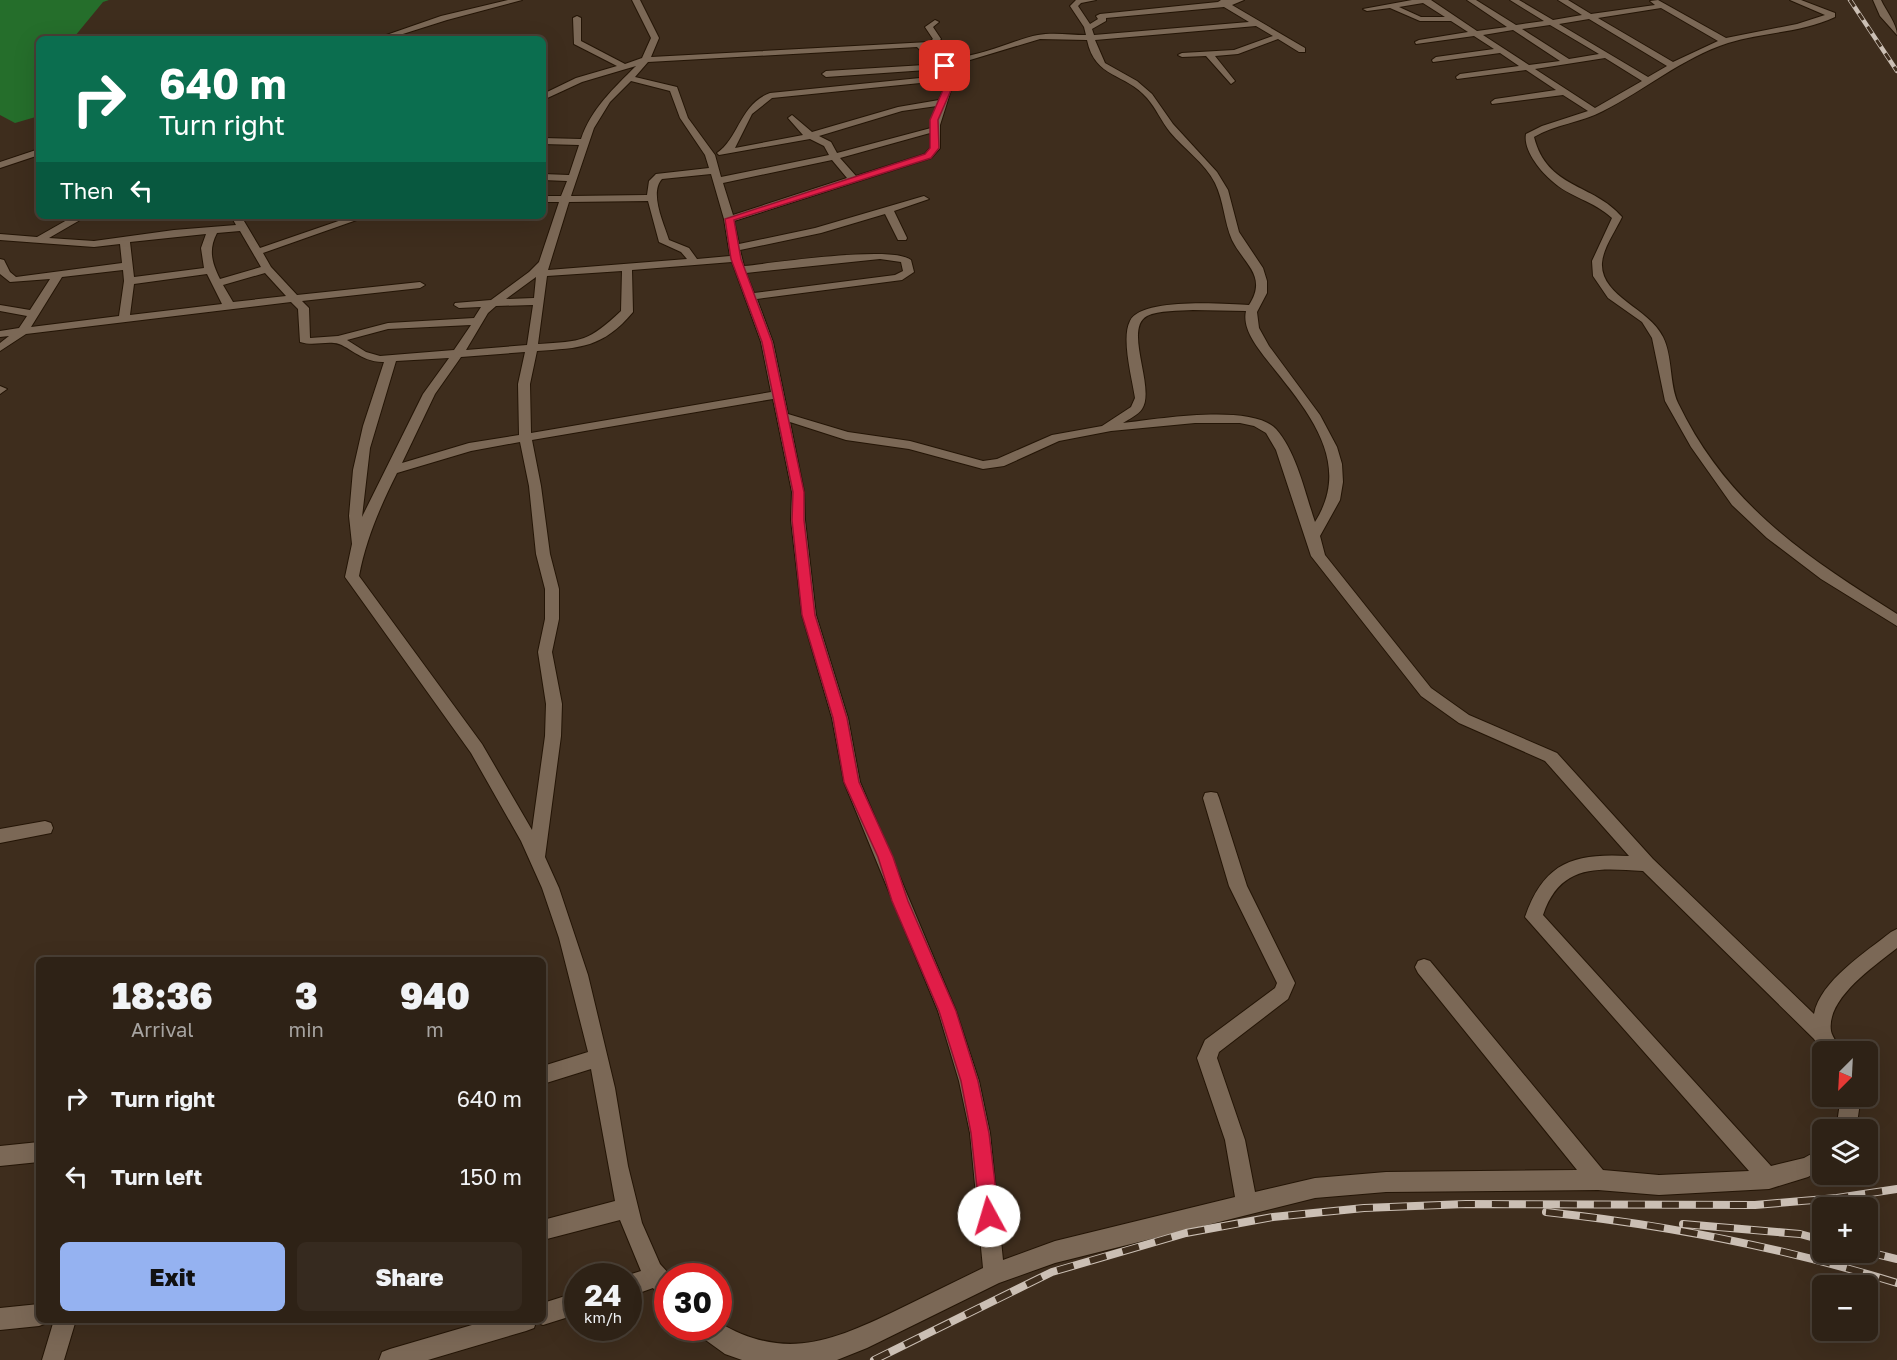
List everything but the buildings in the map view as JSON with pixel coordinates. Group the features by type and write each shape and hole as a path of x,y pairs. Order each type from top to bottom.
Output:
{"street":[{"path":"388,36 444,18 518,0"},
{"path":"636,0 655,39 646,60"},
{"path":"1092,0 1079,2 1074,6 1089,32 1098,63 1106,70 1145,91 1172,129 1213,172 1228,199 1227,211 1238,241 1255,262 1260,275 1261,294 1252,308 1250,320 1260,344 1302,396 1324,431 1336,460 1333,499 1313,536"},
{"path":"1217,0 1260,22 1302,50"},
{"path":"1089,32 1103,19 1100,16 1226,4 1240,0"},
{"path":"1367,9 1425,0 1525,69 1595,112"},
{"path":"1471,0 1568,62"},
{"path":"1514,0 1649,81"},
{"path":"1562,0 1672,65"},
{"path":"1651,0 1725,41"},
{"path":"1794,0 1832,15 1725,41 1672,65 1595,112 1539,129 1529,136 1529,142 1533,152 1556,180 1605,206 1617,217 1597,261 1598,276 1612,296 1646,320 1658,339 1671,401 1695,444 1737,502 1772,535 1826,576 1897,621"},
{"path":"1877,0 1884,16 1897,33"},
{"path":"1391,5 1415,19 1429,21 1452,19"},
{"path":"1419,42 1662,6"},
{"path":"577,18 577,42 627,72 674,89 684,118 710,155 729,219 737,259 767,342 798,492 798,520 809,615 840,718 852,782 947,1011 969,1081 980,1133 994,1274"},
{"path":"826,74 937,41 929,27 935,22"},
{"path":"537,855 553,736 554,704 545,652 552,619 552,589 543,554 535,486 525,437 524,384 539,301 540,270 584,142 595,117 627,72 646,60 881,59 946,63 965,60 1040,37 1260,22"},
{"path":"1182,55 1235,52 1280,36"},
{"path":"919,45 931,56 946,63"},
{"path":"1436,60 1499,51"},
{"path":"1208,53 1231,81"},
{"path":"1460,78 1605,56"},
{"path":"881,59 888,82"},
{"path":"729,219 928,156 935,148 932,130 948,86 944,78 946,63"},
{"path":"546,96 579,80 627,72"},
{"path":"728,152 738,127 764,99 786,93 944,78"},
{"path":"1495,102 1563,92"},
{"path":"710,155 810,136 901,108 943,102"},
{"path":"792,118 810,136 828,144 834,158 854,180"},
{"path":"693,261 685,250 664,242 652,198 654,182 659,177 716,176 834,158 932,130"},
{"path":"546,141 584,142"},
{"path":"0,165 36,153"},
{"path":"546,177 572,178"},
{"path":"546,199 652,198"},
{"path":"737,259 817,231 924,199"},
{"path":"888,209 902,238"},
{"path":"41,238 76,219"},
{"path":"238,219 267,269 295,298 305,314 304,340 311,342 338,339 388,326 477,321"},
{"path":"257,252 354,219"},
{"path":"0,237 41,238 94,244 242,228"},
{"path":"213,230 206,247 211,270 229,306"},
{"path":"124,320 129,281 125,241"},
{"path":"654,1268 627,1208 620,1186 597,1058 568,939 537,855 510,801 472,739 352,577 358,547 429,394 491,303 540,270 627,267 737,259 880,256 906,260 909,272 898,279 749,297"},
{"path":"0,262 5,274 11,279 127,266"},
{"path":"338,339 362,354 391,359 456,352 588,344 621,319 628,307 627,267"},
{"path":"217,283 267,269"},
{"path":"129,281 211,270"},
{"path":"0,348 22,332 58,275"},
{"path":"0,334 420,285"},
{"path":"459,305 539,301"},
{"path":"1106,429 1136,409 1141,398 1132,338 1135,321 1142,314 1156,310 1193,307 1252,308"},
{"path":"0,308 35,314"},
{"path":"358,547 354,505 365,435 391,359"},
{"path":"393,470 469,447 777,396"},
{"path":"782,417 846,436 910,445 983,465 1013,459 1056,438 1106,429 1219,418 1260,423 1276,438 1318,555 1426,692 1464,719 1551,757 1647,864 1826,1041"},
{"path":"1210,798 1238,886 1286,983 1282,993 1212,1046 1207,1058 1235,1140 1247,1203"},
{"path":"0,836 45,828"},
{"path":"1647,864 1612,862 1581,866 1559,874 1541,896 1534,917 1769,1179"},
{"path":"1821,1034 1825,1006 1845,980 1897,937"},
{"path":"1424,967 1598,1180"},
{"path":"546,1074 597,1058"},
{"path":"0,1156 36,1152"},
{"path":"726,1341 733,1346 789,1360 819,1356 859,1340 994,1274 1105,1237 1315,1188 1386,1182 1598,1180 1659,1185 1747,1182 1769,1179 1812,1164"},
{"path":"546,1229 627,1208"},
{"path":"546,1313 564,1307"},
{"path":"0,1319 36,1315"},
{"path":"53,1360 64,1323"},
{"path":"390,1360 516,1323"}],"green space":[{"path":"0,0 109,0 103,2 75,36 36,36 36,117 15,123 0,115"}],"railway":[{"path":"1850,0 1897,71"},
{"path":"874,1360 1052,1272 1186,1233 1273,1217 1364,1208 1466,1204 1755,1205 1837,1198 1897,1189"},
{"path":"1546,1212 1591,1217 1723,1239 1811,1259 1897,1283"},
{"path":"1683,1224 1800,1234 1812,1237"},
{"path":"1878,1254 1897,1259"}],"route":[{"path":"945,66 944,78 948,86 934,120 932,130 935,148 928,156 729,219 736,259 767,342 798,492 802,569 809,615 840,718 852,782 947,1011 969,1081 980,1133 989,1216"}]}
